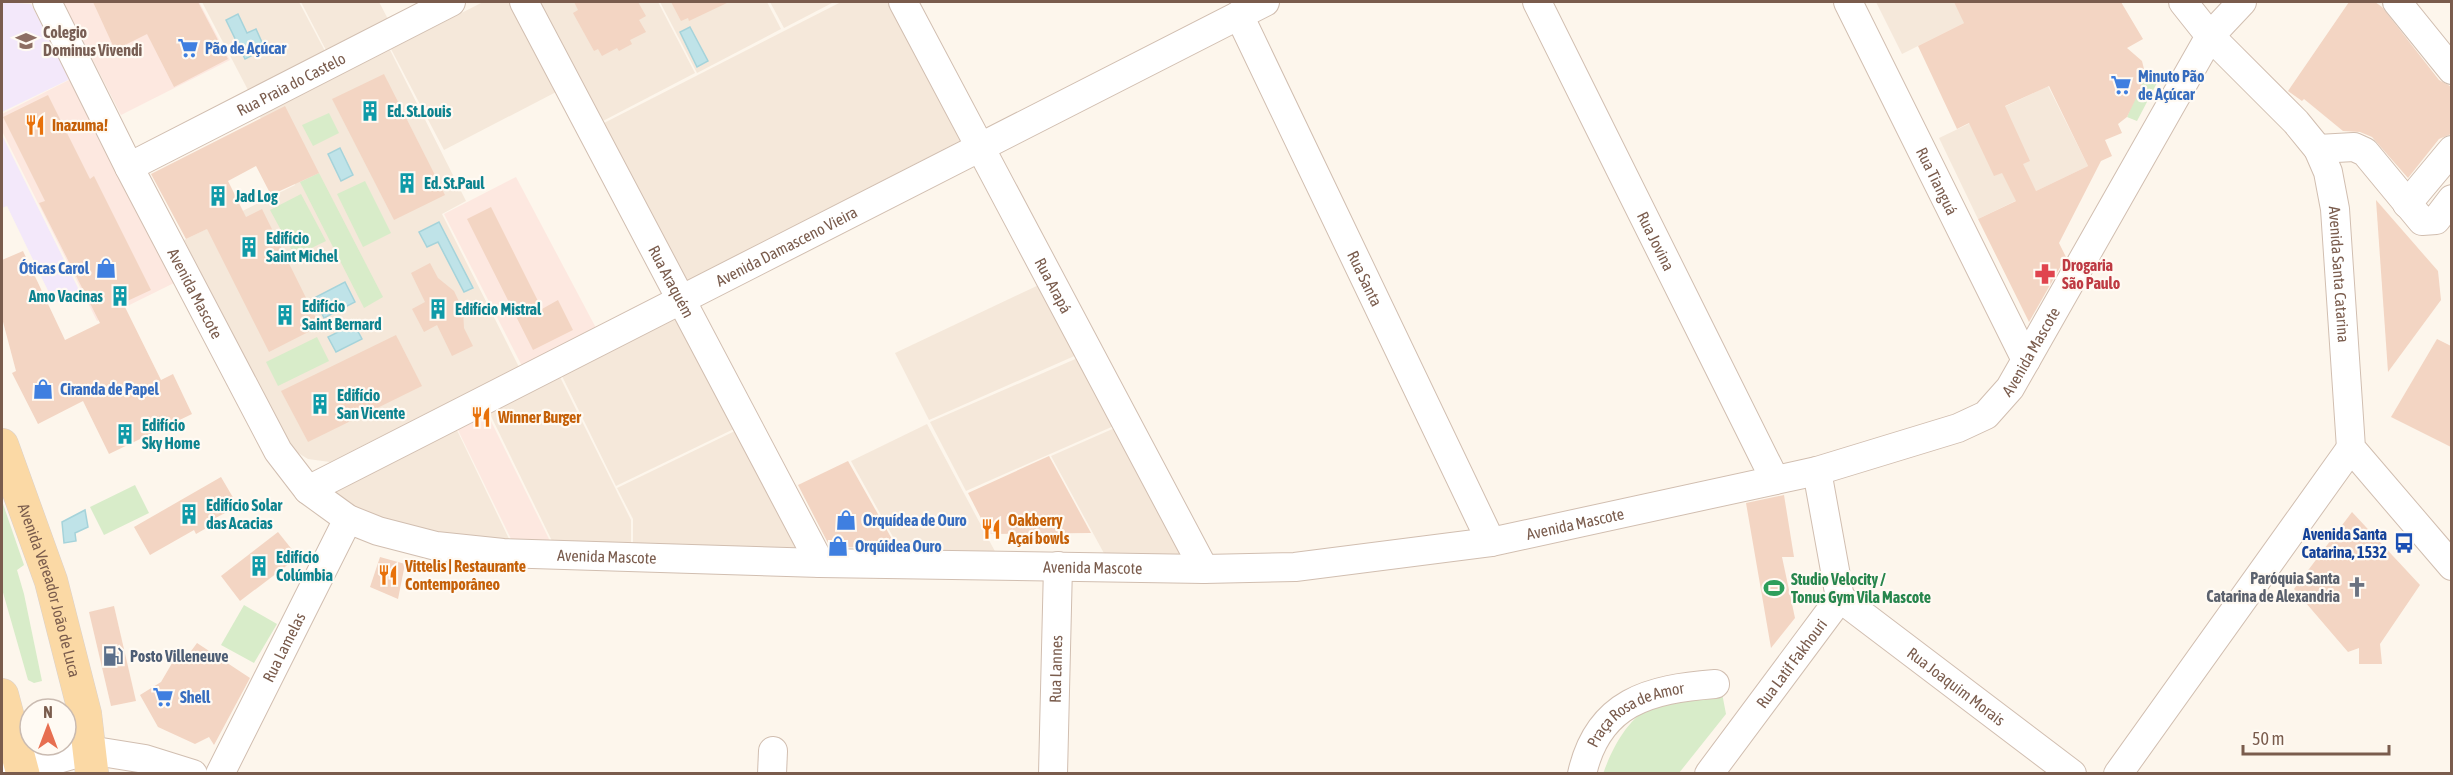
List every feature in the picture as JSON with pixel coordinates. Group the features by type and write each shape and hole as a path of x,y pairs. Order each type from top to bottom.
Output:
{"main road":[{"name":"Avenida Vereador João de Luca","path":"2,445 51,581 85,714 90,762"},
{"path":"2,695 17,772"}],"street":[{"name":"Avenida Mascote","path":"47,2 129,167 265,428 293,472 308,490 348,519 378,531 436,546 503,553 820,563 1204,569 1296,567 1491,542 1817,471 1958,428 1986,415 2010,388 2210,36 2242,2"},
{"name":"Rua Praia do Castelo","path":"129,167 451,2"},
{"name":"Rua Araquém","path":"524,2 820,563"},
{"name":"Rua Arapá","path":"903,2 1204,569"},
{"name":"Avenida Damasceno Vieira","path":"308,490 1265,2"},
{"name":"Rua Jovina","path":"1537,2 1775,480"},
{"name":"Rua Tianguá","path":"1848,2 2026,360"},
{"name":"Avenida Santa Catarina","path":"2183,2 2210,36 2296,122 2318,149 2328,172 2335,209 2351,448"},
{"path":"2397,2 2451,70"},
{"name":"Rua Santa","path":"1239,15 1491,542"},
{"path":"2318,149 2344,146 2365,152 2422,221 2436,220 2451,199"},
{"path":"2408,204 2451,150"},
{"path":"2118,774 2351,448 2451,567"},
{"path":"1817,471 1840,598"},
{"name":"Rua Lamelas","path":"220,774 348,519"},
{"name":"Rua Lannes","path":"1053,774 1058,566"},
{"name":"Rua Latif Fakhouri","path":"1709,774 1840,598"},
{"name":"Rua Joaquim Morais","path":"1840,598 2072,774"},
{"name":"Praça Rosa de Amor","path":"1582,774 1587,750 1599,730 1617,711 1647,694 1674,687 1714,684"},
{"path":"17,772 90,762 145,759 193,774"}],"shaded area":[{"name":"Colegio Dominus Vivendi","path":"2,2 31,4 70,79 2,112"},
{"path":"63,2 199,2 230,60 121,115"},
{"path":"202,2 299,2 326,53 249,92"},
{"path":"301,2 379,2 389,21 327,52"},
{"path":"483,2 511,2 558,91 444,150 391,49"},
{"path":"537,2 658,2 695,73 601,122"},
{"path":"660,2 767,2 781,29 697,73"},
{"path":"770,2 834,2 784,28"},
{"path":"841,2 889,2 961,140 685,283 602,124"},
{"path":"1876,2 2006,2 1902,54"},
{"path":"2006,2 2021,2 2009,8"},
{"path":"390,50 466,201 442,214 519,367 330,462 308,459 290,448 184,240 295,185 259,115"},
{"path":"71,79 174,283 97,321 2,131 2,114"},
{"path":"2048,86 2088,166 1978,219 1939,138"},
{"path":"2,135 79,290 54,303 7,206 2,208"},
{"path":"516,177 596,328 522,366 444,214"},
{"path":"1043,283 1079,354 929,420 895,353"},
{"path":"679,316 738,427 616,486 561,374"},
{"path":"1080,357 1116,425 966,491 930,422"},
{"path":"559,375 631,520 631,548 554,545 488,410"},
{"path":"486,411 552,545 513,543 456,426"},
{"path":"927,424 998,557 903,555 851,461"},
{"path":"455,426 511,543 443,535 383,520 352,506 327,488"},
{"path":"1117,427 1187,558 1106,557 1051,456"},
{"path":"739,429 804,553 633,548 633,519 617,488"}],"green space":[{"path":"2145,73 2159,79 2137,121 2127,117"},
{"path":"329,113 339,133 313,146 302,125"},
{"path":"319,173 383,297 364,308 300,182"},
{"path":"365,181 391,233 363,247 337,194"},
{"path":"301,194 326,241 295,256 270,210"},
{"path":"317,337 329,361 278,386 266,362"},
{"path":"135,485 149,513 104,535 90,507"},
{"path":"2,501 24,565 17,570 42,681 34,683 28,680 2,589"},
{"path":"244,605 277,624 254,663 221,645"},
{"path":"1722,693 1726,714 1679,773 1603,774 1620,737 1640,714 1665,702"}],"water":[{"path":"238,14 247,33 256,29 265,49 245,59 226,20"},
{"path":"690,27 708,61 697,67 680,32"},
{"path":"340,148 353,175 341,181 328,154"},
{"path":"439,222 473,288 464,292 438,242 427,247 419,232"},
{"path":"345,282 355,302 324,318 314,298"},
{"path":"354,324 362,339 336,352 328,337"},
{"path":"85,510 88,527 75,533 76,541 64,543 62,522"}],"building":[{"path":"93,2 198,2 228,59 174,87 147,34 115,50"},
{"path":"574,2 638,2 646,16 639,20 646,32 630,40 632,44 619,51 617,48 602,56 598,49 594,51 573,13 578,10"},
{"path":"671,2 729,2 689,21 688,18 681,21"},
{"path":"1954,2 2121,2 2143,39 2127,48 2142,61 2145,73 2140,90 2127,117 2118,124 2122,133 2105,140 2112,156 2101,161 2059,243 2066,257 2029,322 1978,219 2016,201 2002,173 1994,176 1969,123 1957,129 1918,46 1964,23","holes":["2049,86 2088,166 2036,191 2023,164 2030,161 2005,106"]},
{"path":"2349,2 2375,2 2382,7 2439,80 2450,86 2451,134 2439,139 2408,178 2372,137 2360,132 2343,131 2304,99 2302,101 2288,91"},
{"path":"384,74 445,195 394,220 332,99"},
{"path":"48,95 90,179 94,176 151,290 123,303 161,380 173,374 192,414 109,454 83,401 38,424 12,373 16,371 2,318 2,260 23,251 65,340 100,323 39,203 45,201 3,117"},
{"path":"285,106 319,173 271,195 256,166 228,181 246,217 262,209 320,326 269,352 207,229 186,239 151,174"},
{"path":"2376,200 2438,271 2441,300 2388,372"},
{"path":"491,207 542,309 558,300 573,330 533,350 467,219"},
{"name":"Edifício Mistral","path":"430,263 438,278 454,291 463,310 464,328 473,346 452,356 437,325 424,332 412,309 425,302 411,273"},
{"path":"396,335 422,386 308,442 281,391"},
{"path":"2437,339 2451,346 2451,447 2391,417"},
{"path":"1049,456 1091,533 989,534 968,493"},
{"name":"Orquídea de Ouro","path":"848,461 897,548 830,547 798,485"},
{"name":"Edifício Solar das Acacias","path":"221,477 238,506 208,522 210,526 196,534 194,530 150,555 134,527"},
{"name":"Studio Velocity / Tonus Gym Vila Mascote","path":"1784,495 1794,557 1782,557 1795,618 1771,648 1746,503"},
{"name":"Paróquia Santa Catarina de Alexandria","path":"2352,512 2420,585 2380,644 2382,664 2359,664 2359,648 2348,652 2294,589"},
{"name":"Edifício Colúmbia","path":"278,532 298,557 240,601 221,576"},
{"name":"Vittelis | Restaurante Contemporâneo","path":"380,557 405,564 398,599 370,587"},
{"name":"Posto Villeneuve","path":"114,606 136,701 111,706 89,612"},
{"path":"197,643 250,678 214,745 209,737 195,744 158,727 140,695 161,682 178,653 186,658"}],"place":[{"name":"Colegio Dominus Vivendi","path":"26,41"},
{"name":"Pão de Açúcar","path":"188,48"},
{"name":"Minuto Pão de Açúcar","path":"2121,85"},
{"name":"Ed. St.Louis","path":"370,111"},
{"name":"Inazuma!","path":"35,125"},
{"name":"Ed. St.Paul","path":"407,183"},
{"name":"Jad Log","path":"218,196"},
{"name":"Edifício Saint Michel","path":"249,247"},
{"name":"Óticas Carol","path":"106,268"},
{"name":"Drogaria São Paulo","path":"2045,274"},
{"name":"Amo Vacinas","path":"120,296"},
{"name":"Edifício Mistral","path":"438,309"},
{"name":"Edifício Saint Bernard","path":"285,315"},
{"name":"Ciranda de Papel","path":"43,389"},
{"name":"Edifício San Vicente","path":"320,404"},
{"name":"Winner Burger","path":"481,417"},
{"name":"Edifício Sky Home","path":"125,434"},
{"name":"Edifício Solar das Acacias","path":"189,514"},
{"name":"Orquídea de Ouro","path":"846,520"},
{"name":"Oakberry Açaí bowls","path":"991,529"},
{"name":"Avenida Santa Catarina, 1532","path":"2404,543"},
{"name":"Orqúidea Ouro","path":"838,546"},
{"name":"Edifício Colúmbia","path":"259,566"},
{"name":"Vittelis | Restaurante Contemporâneo","path":"388,575"},
{"name":"Paróquia Santa Catarina de Alexandria","path":"2357,587"},
{"name":"Studio Velocity / Tonus Gym Vila Mascote","path":"1774,588"},
{"name":"Posto Villeneuve","path":"113,656"},
{"name":"Shell","path":"163,697"}]}
